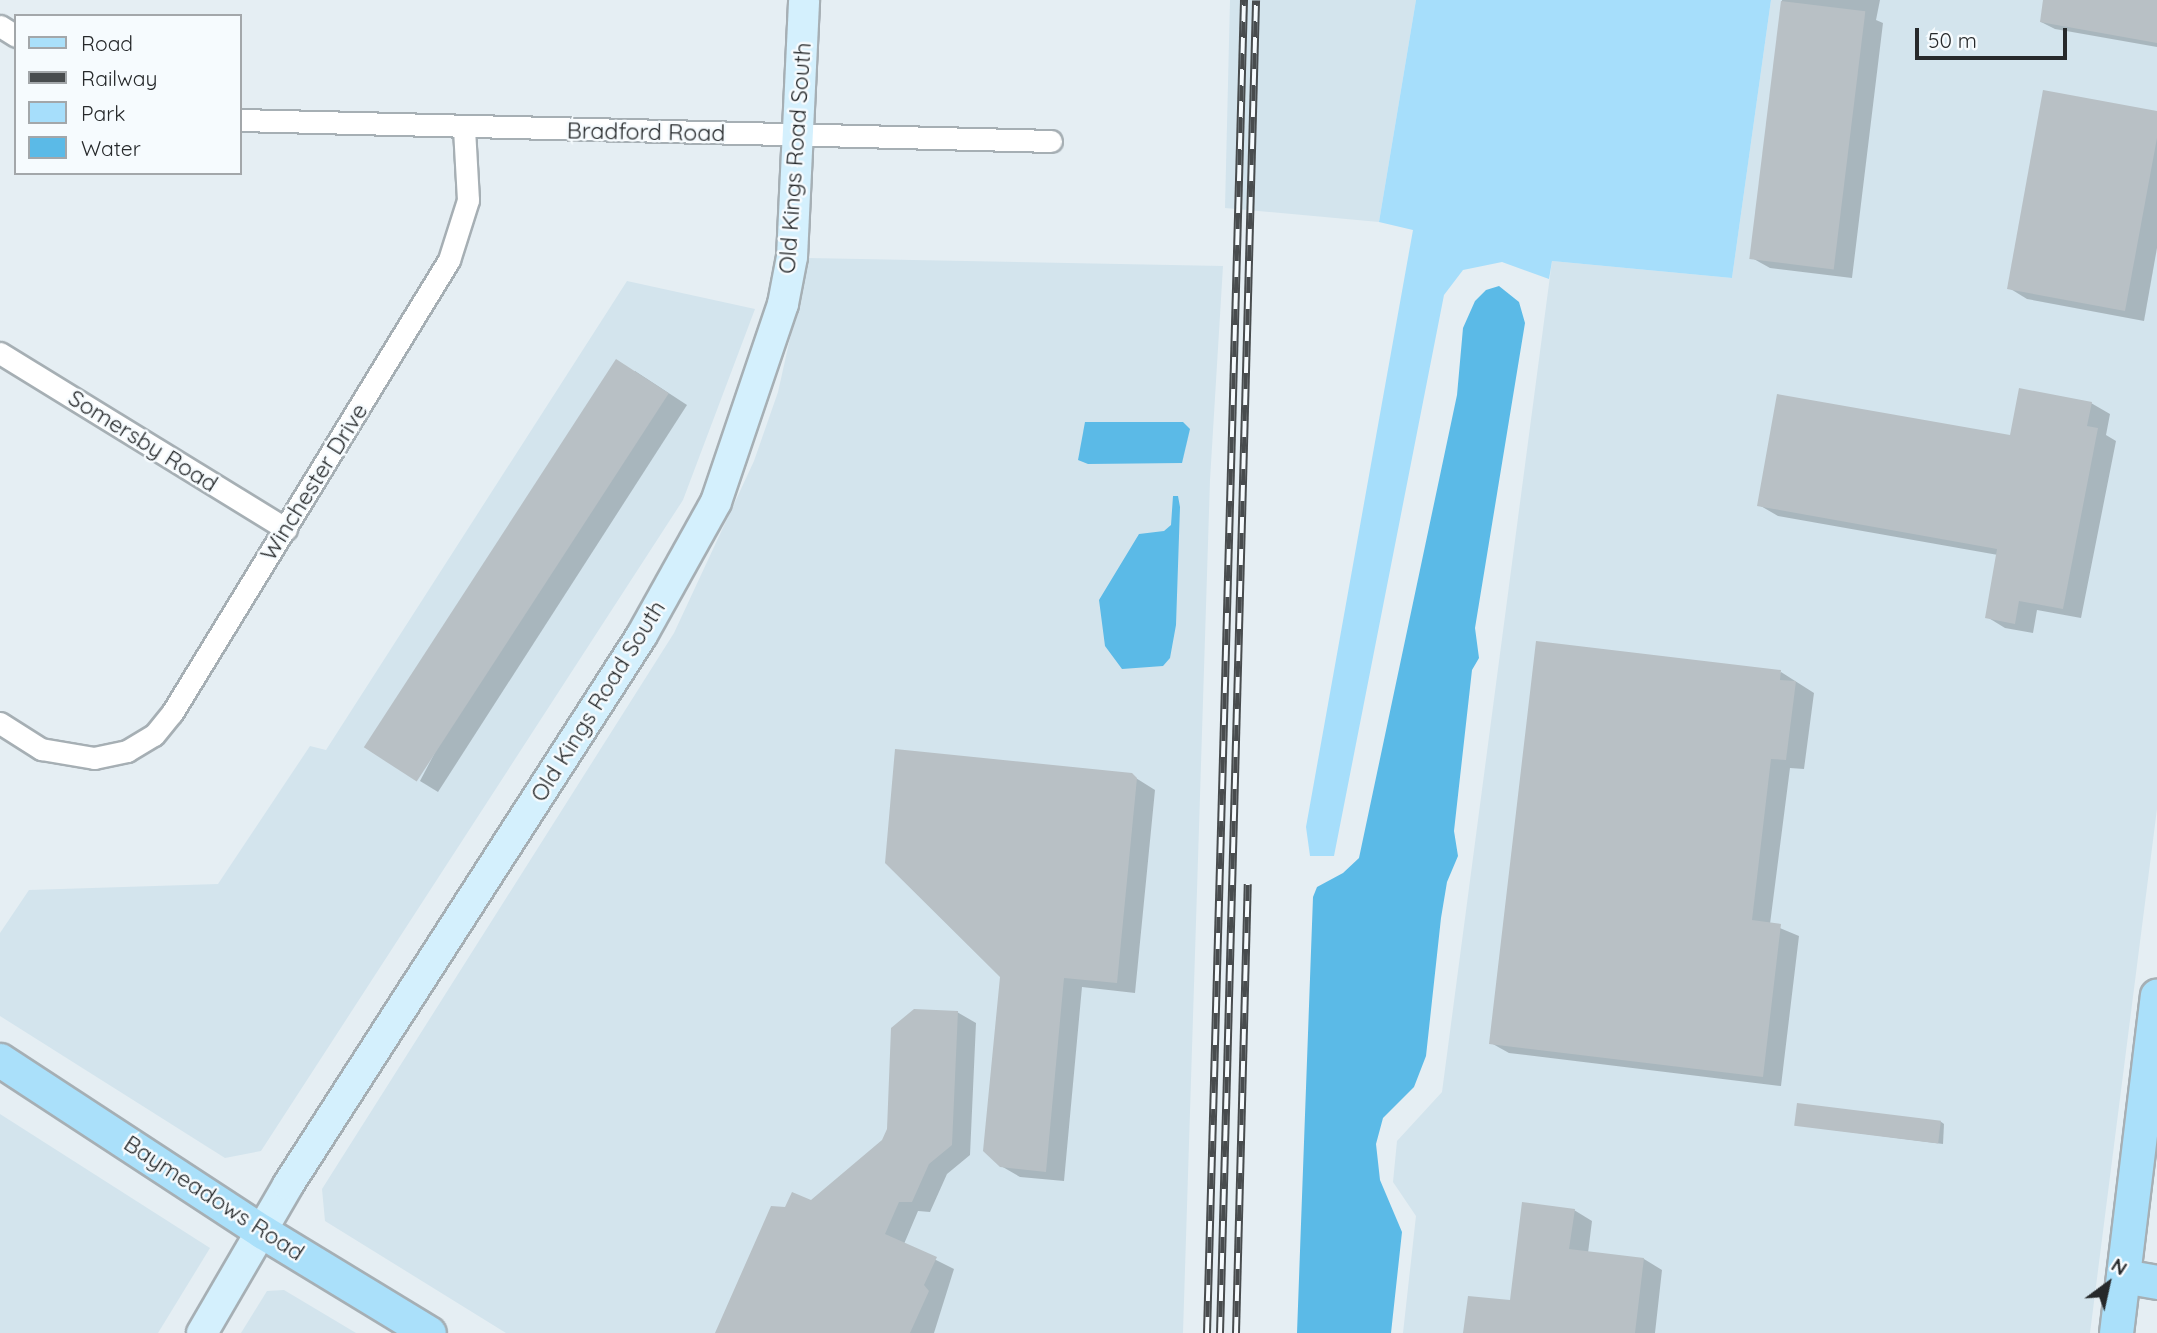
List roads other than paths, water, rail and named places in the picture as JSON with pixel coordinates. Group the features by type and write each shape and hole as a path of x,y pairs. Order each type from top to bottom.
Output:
{"main road":[{"path":"2116,1333 2157,995"},
{"name":"Baymeadows Road","path":"0,1060 263,1232 429,1333"},
{"path":"2123,1276 2157,1282"}],"street":[{"name":"Old Kings Road South","path":"202,1333 295,1174 642,635 704,529 783,304 792,257 801,135 804,0"},
{"name":"Bradford Road","path":"242,120 464,128 1051,141"},
{"name":"Winchester Drive","path":"0,723 41,749 63,756 93,758 127,751 153,735 286,529 449,260 468,200 464,128"},
{"name":"Somersby Road","path":"0,353 286,529"}],"water":[{"path":"1499,286 1519,302 1525,323 1475,628 1479,658 1472,670 1454,831 1458,856 1447,882 1441,918 1426,1056 1414,1087 1383,1118 1376,1144 1380,1180 1402,1232 1391,1333 1297,1333 1313,897 1317,887 1343,873 1359,858 1457,395 1463,328 1475,301 1486,290"},
{"path":"1085,422 1183,422 1190,429 1182,463 1088,464 1078,460"},
{"path":"1173,496 1178,496 1180,507 1176,625 1170,658 1163,666 1122,669 1105,646 1099,600 1139,534 1164,531 1171,525"}],"railway":[{"path":"1207,1333 1244,0"},
{"path":"1220,1333 1256,0"},
{"path":"1236,1333 1248,884"}]}
